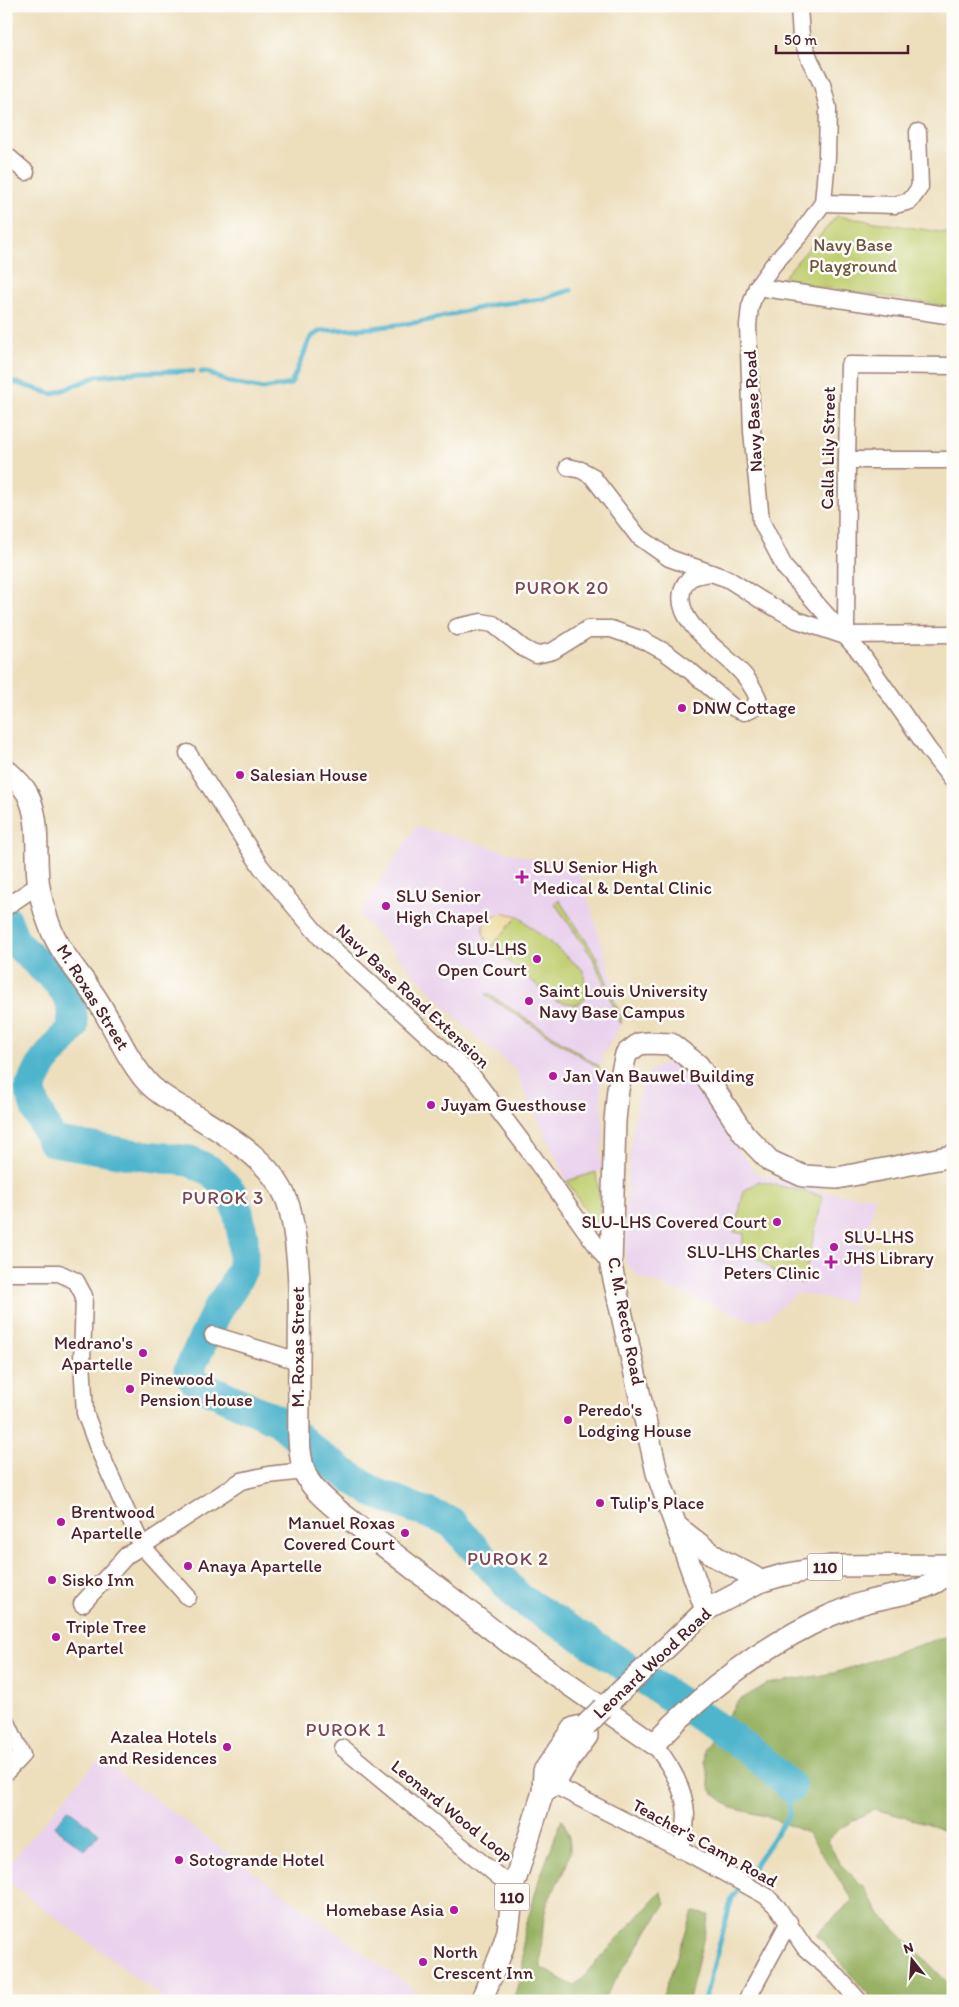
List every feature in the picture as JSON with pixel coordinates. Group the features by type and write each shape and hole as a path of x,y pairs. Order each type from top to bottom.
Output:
{"main road":[{"name":"M. Roxas Street","path":"6,770 26,792 32,807 38,885 50,925 64,954 96,998 138,1071 164,1097 240,1144 268,1172 280,1188 289,1208 297,1257 300,1336 298,1419 304,1471 322,1497 412,1570 512,1645 654,1744"},
{"name":"C. M. Recto Road","path":"705,1612 657,1473 611,1266 613,1157 618,1089 626,1054 639,1044 672,1044 698,1065 744,1134 770,1161 802,1176 838,1178 953,1156"},
{"path":"676,1526 716,1557 754,1576 758,1582"},
{"path":"654,1744 673,1723 706,1695 760,1654 800,1630 861,1603 915,1590 937,1582 953,1565"},
{"name":"Leonard Wood Road","path":"481,2001 502,1953 508,1931 514,1884 549,1789 544,1771 574,1728 586,1725 705,1612 714,1605 758,1582 831,1566 953,1565"}],"street":[{"path":"799,6 801,37 822,84 828,108 827,157 823,203 895,205 910,201 920,187 918,132"},
{"path":"6,155 26,172"},
{"name":"Navy Base Road","path":"823,203 800,235 772,265 757,287 750,307 748,325 752,431 761,521 785,568 862,655 953,781"},
{"path":"757,287 953,316"},
{"name":"Calla Lily Street","path":"846,635 846,460 849,365 953,366"},
{"path":"846,460 953,460"},
{"path":"568,467 581,470 592,476 638,536 669,558 728,579 761,600 800,620 846,635 953,634"},
{"path":"457,627 481,622 493,624 523,648 536,655 553,651 588,629 611,629 643,640 665,652 734,708 744,712 754,707 758,698 752,686 741,672 690,624 680,600 683,586 693,575 711,573"},
{"name":"Navy Base Road Extension","path":"188,753 261,867 320,937 473,1077 526,1147 611,1266"},
{"path":"6,907 38,885"},
{"path":"6,1272 59,1273 76,1281 84,1296 82,1361 85,1413 98,1448 142,1546 188,1597"},
{"path":"213,1335 298,1361"},
{"path":"82,1604 126,1555 241,1481 268,1475 304,1471"},
{"path":"6,1720 22,1755 6,1772"},
{"name":"M. Roxas Street","path":"654,1744 673,1772 684,1801 686,1821 680,1850"},
{"name":"Leonard Wood Loop","path":"343,1748 500,1877 514,1884"},
{"name":"Teacher's Camp Road","path":"549,1789 680,1850 766,1896 778,1908 804,1948 837,1976 860,2001"},
{"path":"746,2001 788,1922"}],"shaded area":[{"name":"Saint Louis University Navy Base Campus","path":"416,826 580,872 615,989 621,1024 605,1051 599,1066 604,1132 600,1161 603,1167 600,1170 567,1181 515,1070 461,1023 359,915"},
{"name":"Saint Louis University Navy Base Campus","path":"669,1063 687,1076 697,1087 729,1139 757,1173 826,1193 875,1197 851,1303 797,1293 768,1318 754,1321 638,1276 625,1262 626,1197 632,1133 638,1097 647,1074 656,1067"},
{"path":"99,1758 429,2001 167,2001 6,1880 6,1867"}],"green space":[{"name":"Navy Base Playground","path":"837,216 953,234 953,307 780,281"},
{"path":"559,900 596,956 621,1017 621,1024 593,958 555,904"},
{"name":"SLU-LHS Open Court","path":"518,916 583,970 586,997 577,1005 556,1001 491,947"},
{"path":"487,993 599,1066 601,1081 596,1066 485,995"},
{"path":"596,1172 600,1219 592,1221 567,1181"},
{"name":"SLU-LHS Covered Court","path":"759,1181 823,1196 803,1283 787,1282 742,1246 744,1234 734,1232 744,1191"},
{"path":"953,1634 953,1835 926,1823 874,1809 839,1829 827,1841 841,1865 863,1886 879,1913 953,1988 953,2001 874,2001 816,1934 853,1900 808,1833 765,1816 732,1808 711,1791 703,1750 738,1701 767,1684 834,1673"},
{"path":"562,1819 568,1833 569,1855 567,1864 545,1911 541,1968 574,1986 661,1892 666,1903 602,2001 513,2001 523,1968 523,1937 539,1880"},
{"path":"693,1912 709,1915 689,2000 661,2001"}],"sand":[{"path":"505,913 518,916 491,947 484,934 484,924 491,917"}],"water":[{"path":"68,1809 99,1833 85,1850 54,1827"}],"waterway":[{"path":"201,372 207,372 228,382 263,389 291,384 311,337 321,331 372,328 420,322 491,305 542,299 571,290"},
{"path":"13,382 53,394 98,376 142,372 193,371"},
{"path":"6,919 15,942 59,983 71,1001 73,1027 43,1063 30,1089 36,1109 52,1141 130,1154 190,1161 213,1172 231,1192 238,1212 243,1237 243,1267 231,1290 217,1310 189,1370 191,1376 198,1384 279,1421 322,1458 375,1493 451,1522 519,1598 583,1638 746,1747 791,1787"},
{"path":"704,2001 732,1898 789,1815 791,1787"}],"place":[{"name":"DNW Cottage","path":"682,708"},
{"name":"Salesian House","path":"240,775"},
{"name":"SLU Senior High Medical & Dental Clinic","path":"522,877"},
{"name":"SLU Senior High Chapel","path":"386,906"},
{"name":"SLU-LHS Open Court","path":"537,959"},
{"name":"Saint Louis University Navy Base Campus","path":"529,1001"},
{"name":"Jan Van Bauwel Building","path":"553,1076"},
{"name":"Juyam Guesthouse","path":"431,1105"},
{"name":"SLU-LHS Covered Court","path":"777,1222"},
{"name":"SLU-LHS JHS Library","path":"834,1247"},
{"name":"SLU-LHS Charles Peters Clinic","path":"831,1262"},
{"name":"Medrano's Apartelle","path":"143,1353"},
{"name":"Pinewood Pension House","path":"130,1389"},
{"name":"Peredo's Lodging House","path":"568,1420"},
{"name":"Tulip's Place","path":"600,1503"},
{"name":"Brentwood Apartelle","path":"61,1522"},
{"name":"Manuel Roxas Covered Court","path":"405,1533"},
{"name":"Anaya Apartelle","path":"188,1566"},
{"name":"Sisko Inn","path":"52,1580"},
{"name":"Triple Tree Apartel","path":"56,1637"},
{"name":"Azalea Hotels and Residences","path":"227,1747"},
{"name":"Sotogrande Hotel","path":"179,1860"},
{"name":"Homebase Asia","path":"454,1910"},
{"name":"North Crescent Inn","path":"423,1962"}],"district":[{"name":"PUROK 20","path":"562,587"},
{"name":"PUROK 3","path":"223,1197"},
{"name":"PUROK 2","path":"508,1558"},
{"name":"PUROK 1","path":"346,1729"}]}
